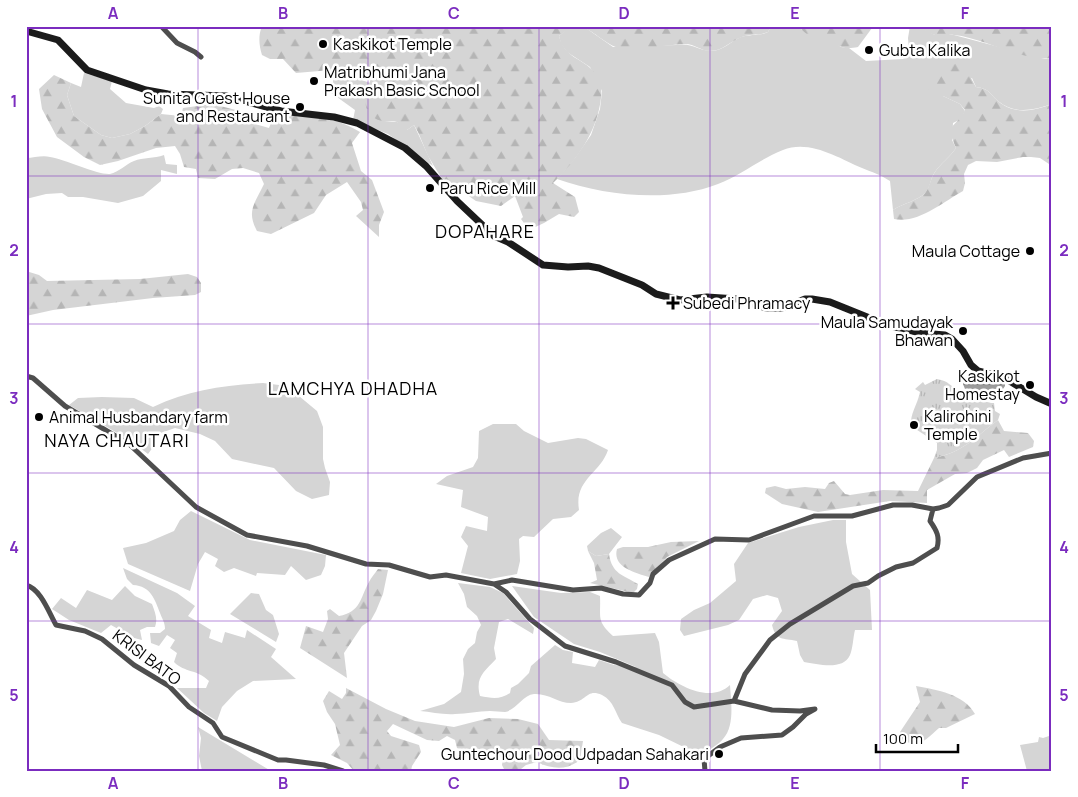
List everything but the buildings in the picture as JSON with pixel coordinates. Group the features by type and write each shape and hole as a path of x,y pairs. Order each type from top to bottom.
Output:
{"street":[{"path":"161,26 177,43 195,52 201,58"},
{"path":"26,31 58,40 82,66 94,73 146,90 168,94 226,96 281,111 334,117 358,123 405,148 426,166 457,201 494,236 514,246 543,265 588,266 611,272 642,285 656,294 680,300 708,298 737,299 766,308 782,308 805,299 830,302 887,325 921,333 945,335 952,339 963,351 971,365 978,370 1004,378 1052,404"},
{"path":"26,376 33,378 65,406 129,444 196,507 247,535 307,546 366,564 388,566 430,577 446,575 494,584 506,592 530,619 565,646 616,662 672,684 685,702 694,706 734,701 772,710 800,711 815,709 806,714 782,735 742,738 720,747 704,760 705,771"},
{"path":"494,584 512,580 573,590 601,588 623,594 639,595 650,583 653,574 670,560 715,539 749,540 814,516 852,516 893,505 912,505 933,509 948,505 978,477 1023,458 1052,453"},
{"path":"734,701 745,674 770,640 790,624 853,586 868,583 896,567 913,563 937,548 940,540 936,529 930,521 933,509"},
{"name":"KRISI BATO","path":"26,585 30,586 41,598 56,625 85,631 102,639 134,665 169,686 189,707 213,723 222,737 278,760 324,765 343,771"}],"green space":[{"path":"262,26 771,26 768,32 745,36 715,51 703,50 687,44 622,49 613,46 584,28 577,27 559,36 565,49 590,68 597,76 601,85 601,98 595,122 585,145 553,183 575,197 579,212 574,217 559,214 529,230 521,219 523,217 515,196 501,206 476,201 457,188 450,192 428,156 414,125 407,130 402,130 397,122 382,121 370,114 367,109 366,98 371,79 349,72 331,70 296,73 283,59 270,59 262,55 259,40"},
{"path":"574,26 583,26 613,47 682,44 712,51 720,49 741,37 768,32 771,26 799,26 802,30 826,37 841,47 849,48 866,61 903,59 909,51 908,38 910,26 919,27 935,35 954,35 1045,59 1052,58 1052,104 1025,110 1011,108 998,101 987,90 976,87 972,78 943,96 960,104 965,111 961,119 953,123 952,140 956,148 935,172 925,193 919,198 893,210 890,181 824,151 803,147 783,150 735,176 699,190 679,194 638,195 596,190 557,179 591,135 600,109 602,91 590,67 567,52 561,44 559,36"},
{"path":"799,26 876,26 872,28 858,47 844,48 823,37 809,36"},
{"path":"910,26 1052,26 1052,58 1028,57 978,40 952,35 937,36 918,27"},
{"path":"944,59 955,62 967,72 976,87 987,90 998,101 1011,108 1031,110 1052,104 1052,166 1040,158 1031,157 997,162 976,161 968,165 964,174 965,183 963,191 921,215 903,220 894,219 893,210 919,198 925,193 935,172 956,148 949,131 965,110 960,104 928,89 935,61"},
{"path":"334,70 370,83 368,87 384,121 397,122 407,130 414,125 433,166 388,134 353,120 355,110 330,92"},
{"path":"84,73 112,81 110,89 126,103 154,108 159,106 163,109 161,114 130,134 112,138 101,135 74,116 67,95 71,83 81,87"},
{"path":"54,75 71,83 67,95 74,116 101,135 112,138 130,134 161,114 181,116 183,108 212,104 256,115 255,124 269,128 275,113 328,119 349,126 360,132 352,143 361,171 372,180 384,212 379,225 379,237 356,216 363,210 361,202 347,182 326,195 314,213 271,234 257,231 252,218 253,207 264,184 259,173 243,168 232,169 215,179 198,178 196,169 184,167 175,146 156,148 100,165 84,157 57,137 42,109 39,89"},
{"path":"164,155 166,164 177,165 177,174 161,170 161,181 143,196 118,203 83,197 68,197 62,193 46,194 26,199 26,158 50,157 110,174 131,162"},
{"path":"26,271 39,275 47,281 140,279 188,274 197,277 201,283 201,292 195,295 53,310 26,316"},
{"path":"937,379 947,382 971,397 994,403 995,411 1000,414 998,420 969,443 953,452 934,458 937,443 911,426 911,421 920,392 915,389 923,382 925,385"},
{"path":"263,383 287,386 317,411 323,427 323,459 330,482 329,495 312,499 296,491 274,468 232,459 215,441 200,434 175,428 152,436 156,443 148,454 131,441 69,405 78,398 102,397 134,398 153,407 179,396 206,389"},
{"path":"998,420 1004,431 1028,433 1034,441 1033,447 1009,457 1004,450 983,460 977,468 967,473 955,474 927,490 927,503 890,501 818,512 782,504 765,493 766,488 775,486 786,489 805,487 825,489 829,483 834,481 845,494 850,495 883,490 918,491 934,458 961,448"},
{"path":"493,424 516,424 524,431 548,443 578,438 586,439 608,450 580,491 578,500 579,510 571,517 553,519 534,537 523,536 519,539 520,561 517,574 490,579 461,573 468,546 461,537 466,526 487,531 488,517 461,507 463,490 436,484 447,476 473,467 478,458 479,431"},
{"path":"191,511 250,540 326,555 325,566 321,575 306,580 291,566 285,575 257,573 256,576 234,568 224,572 215,566 218,559 205,552 198,564 190,591 128,564 123,548 146,543 174,531 180,520"},
{"path":"833,520 846,520 846,542 852,574 870,590 872,630 855,630 851,652 847,660 836,665 804,662 800,655 797,641 781,638 776,634 772,625 782,611 778,598 767,595 753,599 739,620 728,625 684,636 680,630 681,619 694,610 710,603 736,581 734,564 748,543 799,527"},
{"path":"611,528 622,537 609,554 596,556 588,551 587,546 601,533"},
{"path":"699,541 667,557 649,577 621,565 616,555 617,549 623,547 648,547 671,542"},
{"path":"588,551 596,556 609,554 610,561 616,570 638,584 637,589 633,593 590,583 597,580 594,563"},
{"path":"123,568 177,593 195,606 188,616 211,630 209,638 222,643 225,632 245,638 247,630 276,649 271,657 296,679 253,681 237,691 222,707 217,721 204,713 177,688 206,688 209,681 205,677 182,668 174,662 177,653 170,648 175,640 167,635 159,646 151,643 150,633 160,633 165,629 164,622 151,594 144,588 133,585 127,579"},
{"path":"378,569 388,570 383,594 371,620 362,626 344,653 347,678 300,648 306,626 323,632 328,619 327,611 330,609 339,616 356,608 370,580"},
{"path":"458,583 490,587 503,593 534,628 533,634 508,619 499,622 494,648 496,659 484,671 480,679 480,696 499,698 510,693 511,688 529,673 531,666 555,645 563,650 573,652 572,663 595,667 599,660 614,665 636,667 600,652 574,644 534,617 512,586 561,593 590,592 600,596 600,618 613,636 655,633 659,642 663,673 670,678 687,688 705,693 714,693 730,685 731,721 727,734 719,743 704,753 694,752 659,735 622,723 609,700 597,693 589,694 571,703 534,694 526,697 509,711 505,712 486,711 442,714 420,711 444,704 461,692 464,674 463,659 468,649 475,643 477,632 481,625 477,616 467,607 464,594"},
{"path":"125,586 135,596 152,604 155,613 155,627 147,627 140,630 142,640 134,638 111,625 101,633 69,620 52,609 61,598 76,608 87,590 112,600"},
{"path":"251,593 259,594 266,610 273,615 279,634 276,642 230,614"},
{"path":"916,686 941,691 957,697 970,707 975,714 946,728 939,728 919,743 903,741 900,732 920,702"},
{"path":"346,688 386,709 415,721 454,727 489,718 518,719 538,724 549,740 583,741 580,760 575,764 559,768 537,762 526,765 521,771 505,771 502,765 503,758 494,755 470,753 457,748 455,740 447,736 439,741 427,740 393,724 387,731 391,736 419,745 421,752 411,771 354,771 347,763 331,755 340,745 335,724 327,712 323,701 329,691 342,699 346,693"},
{"path":"198,727 271,771 202,771 199,756 201,738"},
{"path":"1052,735 1052,771 1027,771 1020,745 1038,742 1039,737 1043,738"}],"shaded area":[{"path":"977,373 1000,379 1005,383 995,401 965,389 963,384 966,377"}],"place":[{"name":"Kaskikot Temple","path":"323,44"},
{"name":"Gubta Kalika","path":"869,50"},
{"name":"Matribhumi Jana Prakash Basic School","path":"314,81"},
{"name":"Sunita Guest House and Restaurant","path":"300,107"},
{"name":"Paru Rice Mill","path":"430,188"},
{"name":"Maula Cottage","path":"1030,251"},
{"name":"Subedi Phramacy","path":"673,303"},
{"name":"Maula Samudayak Bhawan","path":"963,331"},
{"name":"Kaskikot Homestay","path":"1030,385"},
{"name":"Animal Husbandary farm","path":"39,417"},
{"name":"Kalirohini Temple","path":"914,425"},
{"name":"Guntechour Dood Udpadan Sahakari","path":"719,754"}],"district":[{"name":"DOPAHARE","path":"485,231"},
{"name":"LAMCHYA DHADHA","path":"353,388"},
{"name":"NAYA CHAUTARI","path":"117,440"}]}
